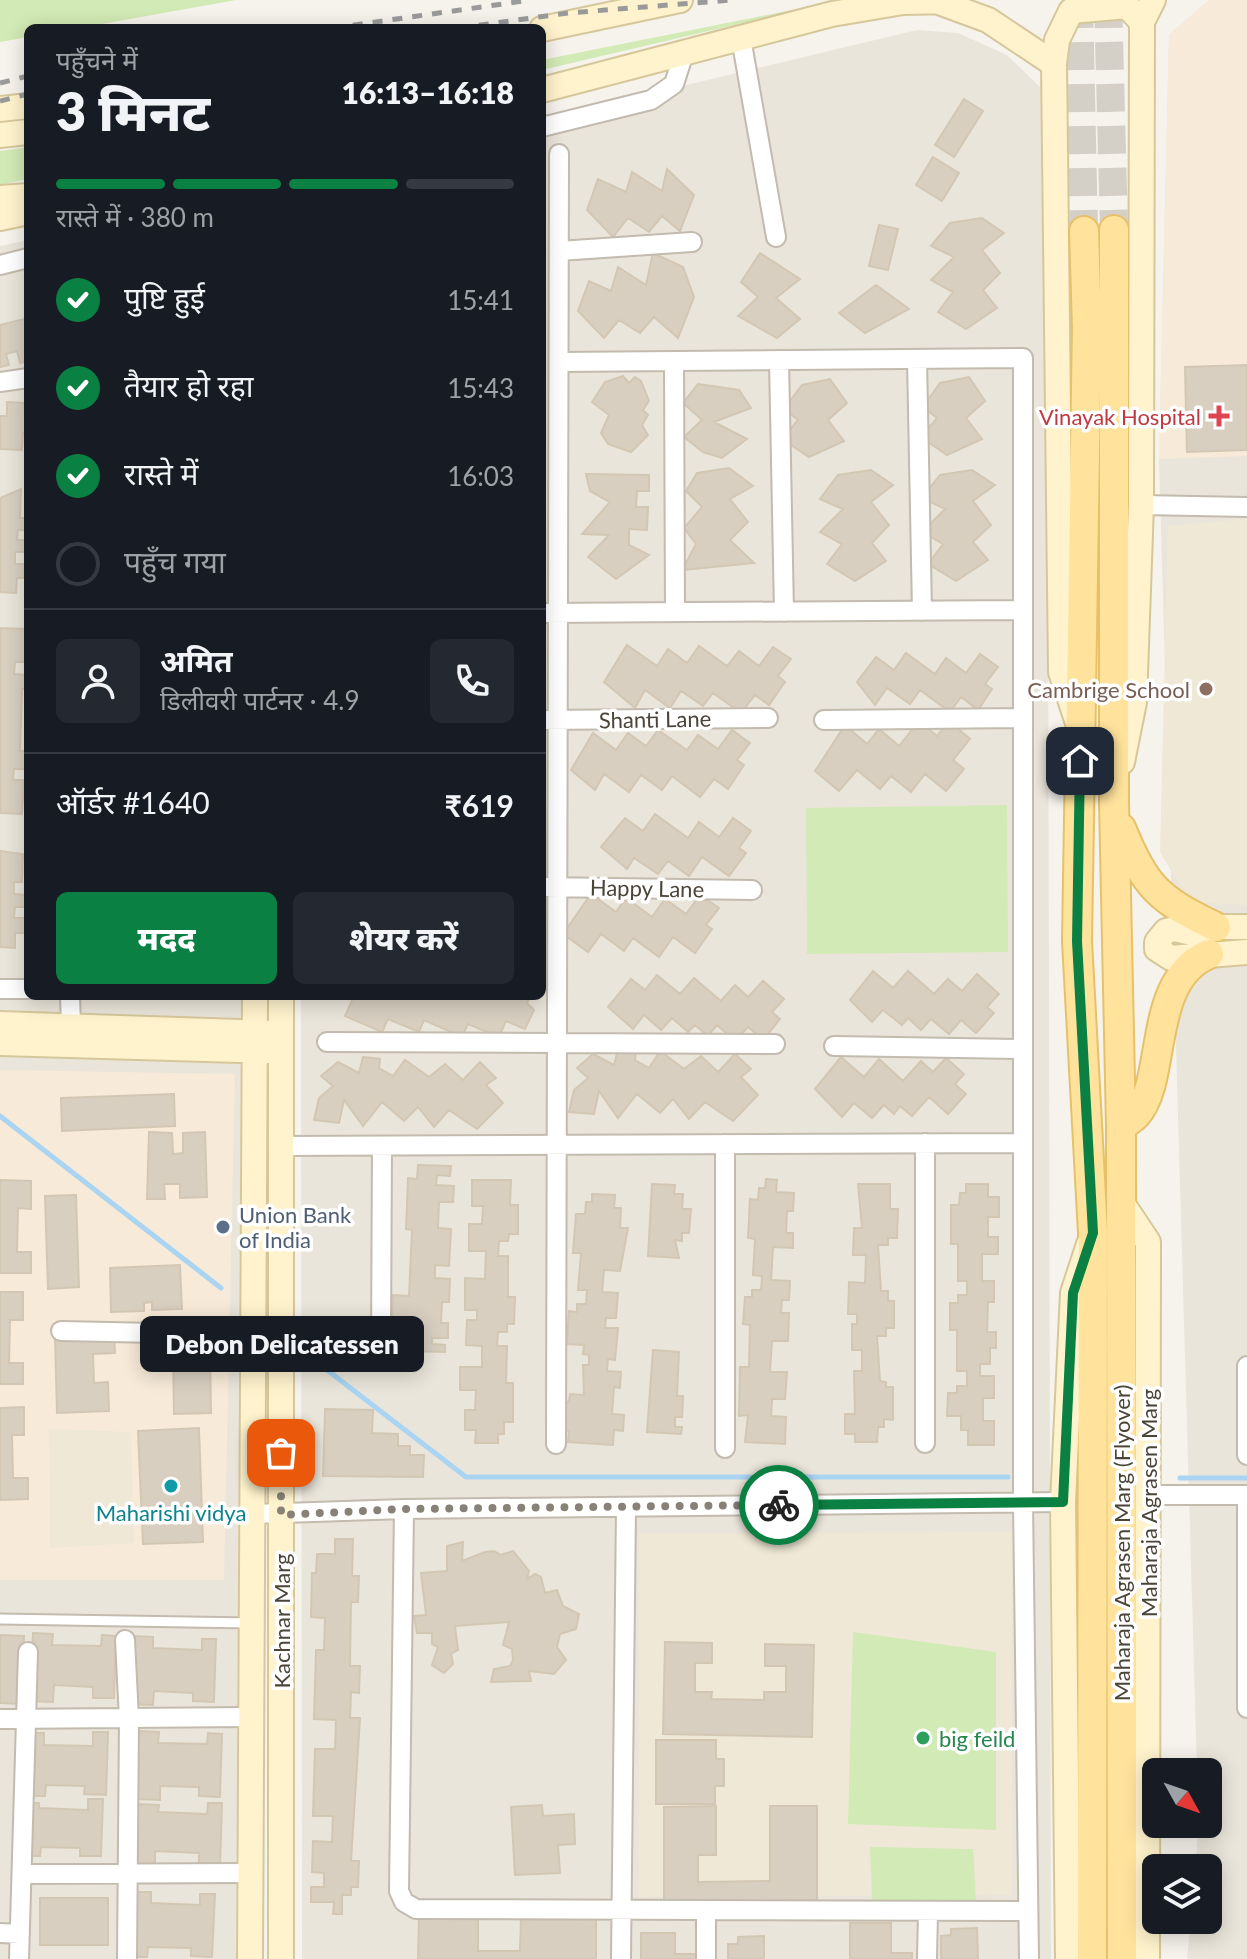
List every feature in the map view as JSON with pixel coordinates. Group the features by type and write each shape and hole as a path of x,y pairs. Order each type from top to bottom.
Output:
{"main road":[{"path":"546,28 680,0"},
{"path":"546,89 846,12 903,2 948,1 988,20 1054,64"},
{"path":"1080,730 1061,672 1054,64 1057,40 1071,11 1127,6 1148,11 1141,505 1134,702 1114,807 1132,854 1152,888 1213,940 1247,952"},
{"path":"0,109 24,106"},
{"path":"0,135 24,132"},
{"path":"0,198 24,196"},
{"path":"0,218 24,213"},
{"path":"1114,230 1114,807 1121,1126"},
{"path":"1068,1959 1063,1502 1073,1293 1093,1233 1077,941 1087,327 1084,231"},
{"path":"1121,1126 1137,1114 1146,1097 1160,1026 1173,992 1213,940 1247,927"},
{"name":"Kachnar Marg","path":"250,1959 255,1000"},
{"name":"Kachnar Marg","path":"281,1000 281,1959"},
{"path":"0,1024 71,1026 281,1042"},
{"path":"0,1043 254,1041"},
{"name":"Maharaja Agrasen Marg (Flyover)","path":"1121,1126 1122,1959"},
{"name":"Maharaja Agrasen Marg","path":"1120,1200 1148,1242 1147,1959"},
{"name":"Maharaja Agrasen Marg (Flyover)","path":"1092,1959 1093,1233"}],"street":[{"path":"741,38 776,237"},
{"path":"546,126 651,100 674,84 684,53"},
{"path":"556,1444 557,1044 550,887 550,389 559,362 550,300 559,251 559,154"},
{"path":"559,251 692,242"},
{"path":"0,265 24,259"},
{"path":"559,362 1023,358 1023,1502 1029,1959"},
{"path":"917,359 922,611"},
{"path":"779,360 784,612"},
{"path":"674,361 675,612"},
{"path":"0,382 24,379"},
{"path":"1141,505 1247,507"},
{"path":"550,613 1023,610"},
{"name":"Shanti Lane","path":"550,720 768,718"},
{"path":"824,720 1023,718"},
{"name":"Happy Lane","path":"550,887 752,890"},
{"path":"0,989 24,989"},
{"path":"70,1000 71,1026"},
{"path":"327,1042 775,1044"},
{"path":"834,1046 1023,1049"},
{"path":"925,1143 925,1443"},
{"path":"281,1146 1023,1143"},
{"path":"725,1144 725,1448"},
{"path":"381,1346 382,1146"},
{"path":"61,1331 253,1335"},
{"path":"1247,1366 1247,1455"},
{"path":"1149,1495 1247,1495 1247,1708"},
{"path":"252,1514 404,1509 1063,1502"},
{"path":"621,1959 626,1507"},
{"path":"404,1509 399,1891 404,1902 416,1909 1028,1911"},
{"path":"125,1640 130,1872 127,1959"},
{"path":"19,1959 28,1652"},
{"path":"0,1719 250,1717"},
{"path":"23,1874 250,1873"},
{"path":"706,1911 706,1959"},
{"path":"927,1959 928,1911"},
{"path":"0,1933 20,1934"}],"lane":[{"path":"0,1619 251,1623"}],"shaded area":[{"path":"1209,0 1247,0 1247,1959 1187,1959 1190,1934 1222,1934 1222,1854 1197,1854 1197,1838 1222,1838 1222,1758 1197,1758 1159,459 1169,35"},
{"path":"1209,0 1247,0 1247,456 1159,459 1169,35"},
{"path":"917,30 958,33 1007,55 1047,94 1051,1959 302,1959 301,1000 546,1000 546,126 649,94"},
{"path":"24,241 24,1000 242,1000 236,1959 0,1959 0,246"},
{"name":"Cambrige School","path":"1247,519 1247,905 1190,902 1160,852 1168,526"},
{"path":"0,1070 235,1074 224,1580 0,1580"},
{"path":"49,1429 131,1432 134,1543 50,1548"},
{"path":"1012,1532 1012,1895 639,1897 639,1534"}],"green space":[{"path":"0,0 236,0 102,24 24,24 24,38 0,42"},
{"path":"832,2 546,69 546,59"},
{"path":"24,148 24,180 0,185 0,151"},
{"path":"1007,805 1008,952 807,954 806,808"},
{"name":"big feild","path":"853,1632 996,1652 996,1830 848,1824"},
{"path":"870,1847 973,1849 976,1901 872,1900"}],"building":[{"path":"964,99 983,111 954,157 935,145"},
{"path":"933,157 959,173 942,201 916,185"},
{"path":"667,169 694,195 680,231 662,216 649,232 628,218 613,237 587,210 598,179 626,192 632,172 662,191"},
{"path":"982,218 1004,233 982,250 1000,273 983,290 997,308 966,329 938,312 953,292 931,280 954,257 931,246 950,223"},
{"path":"879,225 898,229 888,270 869,266"},
{"path":"653,253 683,267 694,297 678,338 654,317 640,333 619,320 604,338 578,311 589,281 611,291 618,267 646,285"},
{"path":"760,253 800,279 776,298 800,319 777,338 738,316 758,297 741,282"},
{"path":"876,285 909,309 865,333 839,313"},
{"path":"24,319 24,362 20,363 17,351 6,354 9,365 0,367 0,325"},
{"path":"1247,365 1247,450 1187,452 1185,367"},
{"path":"623,376 629,383 635,377 641,381 649,401 643,410 648,415 642,425 648,435 631,452 608,444 601,433 609,415 592,402 605,382"},
{"path":"969,377 985,401 966,418 982,439 947,455 921,437 937,418 923,407 940,383"},
{"path":"830,379 847,403 828,420 844,441 809,457 782,439 798,420 784,409 802,385"},
{"path":"698,384 739,390 751,408 714,422 747,439 722,458 703,452 684,437 702,420 683,403"},
{"path":"7,402 24,403 22,450 0,449 0,416 7,416"},
{"path":"729,468 753,486 730,499 748,522 730,540 754,563 682,570 696,544 684,528 702,507 686,491 697,473"},
{"path":"871,470 893,485 871,502 889,525 872,543 886,561 855,581 827,564 842,544 820,532 843,509 820,499 838,475"},
{"path":"972,470 995,485 973,501 991,525 973,542 988,560 956,581 928,564 943,544 922,532 945,509 922,498 940,475"},
{"path":"586,474 649,475 649,491 637,491 636,507 648,507 647,530 629,529 629,545 649,555 616,579 588,557 609,535 582,534 610,502 590,491"},
{"path":"21,489 20,518 24,518 24,530 18,530 17,540 24,540 24,552 15,552 15,564 24,564 24,578 17,578 16,593 0,592 0,498"},
{"path":"0,628 24,629 24,662 15,662 14,674 24,675 20,751 24,751 24,769 14,769 13,780 24,780 22,814 0,813"},
{"path":"627,645 657,666 668,649 687,663 699,646 727,666 739,651 759,666 773,647 791,659 778,676 785,682 769,705 755,695 741,713 713,693 703,706 681,691 670,708 645,690 635,708 604,682"},
{"path":"906,653 935,674 946,658 966,673 980,654 998,667 985,684 992,689 978,710 961,697 950,712 920,690 910,704 887,688 875,705 857,682 876,657 894,670"},
{"path":"919,721 937,736 949,721 970,739 953,760 964,769 946,791 925,774 911,792 891,776 880,789 857,770 839,791 815,771 845,725 867,744 879,729 899,746"},
{"path":"658,730 687,750 698,735 718,749 732,730 750,743 737,760 744,765 728,789 714,779 700,797 672,776 662,790 641,775 629,792 604,774 595,790 571,770 593,733 616,750 628,733 646,746"},
{"path":"655,814 688,838 699,822 719,837 733,818 751,831 739,848 746,853 729,876 702,857 689,876 668,861 658,874 634,858 627,869 601,847 625,818 643,831"},
{"path":"0,851 23,854 22,882 14,882 14,894 24,895 24,907 15,907 14,918 24,918 24,933 15,933 15,948 0,947"},
{"path":"591,894 616,912 626,898 652,917 665,899 686,914 700,895 719,908 706,925 712,929 695,953 673,937 659,957 633,938 624,951 601,934 588,952 563,934"},
{"path":"873,971 893,988 908,971 934,994 948,979 962,991 977,974 999,994 987,1007 994,1013 976,1033 961,1020 949,1034 931,1019 921,1030 908,1018 902,1025 883,1010 872,1022 850,1000"},
{"path":"657,975 680,994 694,978 721,1001 735,985 748,997 763,981 784,999 772,1012 780,1019 763,1040 748,1027 735,1041 717,1025 708,1036 695,1025 688,1032 672,1018 661,1030 644,1015 633,1029 608,1007 631,979 645,990"},
{"path":"352,1000 528,1000 527,1003 534,1010 525,1029 506,1021 499,1037 468,1024 462,1037 424,1020 419,1032 388,1019 382,1032 345,1016"},
{"path":"618,1049 636,1051 635,1060 649,1068 660,1051 684,1069 701,1056 718,1072 735,1054 751,1069 741,1077 758,1095 733,1121 705,1102 689,1119 673,1099 660,1113 637,1094 618,1118 599,1091 594,1114 569,1112 574,1090 588,1078 577,1068 593,1054 614,1065"},
{"path":"363,1057 380,1059 379,1068 393,1076 405,1060 429,1077 445,1064 463,1080 480,1062 496,1078 486,1085 503,1103 477,1129 449,1110 434,1127 418,1107 404,1121 382,1102 363,1126 344,1100 339,1123 314,1120 319,1098 333,1086 321,1076 338,1062 359,1073"},
{"path":"841,1057 864,1077 879,1059 903,1081 921,1061 933,1072 946,1058 964,1074 955,1084 966,1094 948,1114 929,1097 912,1116 900,1106 894,1114 884,1105 872,1118 854,1103 842,1117 815,1089"},
{"path":"174,1094 175,1126 62,1131 61,1098"},
{"path":"149,1132 172,1133 173,1154 183,1153 183,1133 205,1132 207,1197 180,1198 180,1184 164,1184 165,1199 147,1199"},
{"path":"418,1165 451,1166 450,1176 437,1175 436,1185 454,1186 453,1202 439,1202 438,1228 451,1229 449,1266 435,1265 435,1278 450,1279 449,1302 442,1302 441,1323 448,1323 448,1338 432,1338 432,1344 445,1345 445,1352 410,1351 411,1320 392,1319 393,1295 409,1296 412,1230 406,1229 408,1178 417,1179"},
{"path":"766,1179 777,1180 776,1192 794,1193 793,1211 787,1211 786,1233 793,1233 793,1248 773,1247 771,1280 790,1281 789,1300 782,1300 781,1313 789,1313 788,1341 772,1341 770,1372 787,1372 785,1399 772,1399 771,1416 786,1417 785,1444 745,1442 748,1415 739,1416 740,1367 749,1367 750,1325 743,1324 745,1297 752,1297 752,1290 761,1290 762,1276 753,1275 755,1239 748,1238 750,1199 758,1200 759,1188 765,1188"},
{"path":"0,1180 31,1181 31,1209 18,1208 17,1252 31,1252 31,1273 0,1273"},
{"path":"472,1180 511,1180 510,1205 518,1205 518,1234 509,1234 508,1241 499,1241 498,1256 508,1256 508,1297 515,1297 514,1324 507,1324 507,1332 498,1332 497,1346 507,1346 506,1383 513,1383 513,1422 504,1422 504,1434 498,1434 498,1443 475,1443 476,1430 465,1430 465,1410 475,1410 476,1390 460,1390 460,1367 482,1367 482,1346 466,1345 467,1320 477,1320 477,1310 465,1310 465,1278 485,1279 486,1251 469,1251 469,1224 482,1224 483,1206 472,1206"},
{"path":"652,1184 675,1185 674,1194 683,1194 682,1209 691,1209 689,1233 682,1233 682,1241 675,1240 679,1258 648,1256"},
{"path":"858,1184 890,1184 890,1209 898,1209 897,1238 888,1238 888,1245 878,1245 881,1291 888,1291 888,1301 894,1301 894,1328 886,1328 886,1336 877,1336 880,1381 886,1382 886,1387 893,1387 893,1420 884,1419 884,1427 878,1427 877,1442 855,1442 855,1434 845,1434 845,1414 855,1414 854,1371 862,1371 862,1350 852,1350 852,1324 857,1324 857,1314 848,1314 849,1282 865,1283 866,1255 853,1255 854,1228 862,1228"},
{"path":"966,1184 988,1184 988,1197 999,1197 999,1217 988,1217 988,1237 998,1237 998,1254 982,1254 982,1281 994,1281 994,1302 988,1302 987,1332 996,1332 996,1348 990,1348 990,1364 980,1364 980,1376 994,1376 994,1398 983,1398 983,1421 994,1421 994,1445 968,1445 968,1430 961,1430 961,1416 947,1416 948,1393 957,1393 957,1386 967,1386 967,1371 957,1371 957,1330 950,1330 950,1303 958,1303 958,1295 967,1295 967,1281 958,1281 958,1244 951,1244 951,1205 959,1205 960,1193 966,1193"},
{"path":"592,1194 615,1195 614,1208 621,1208 620,1228 628,1228 620,1271 604,1270 602,1292 618,1293 616,1318 606,1318 605,1328 618,1328 615,1360 608,1359 607,1371 621,1372 620,1388 614,1387 612,1414 624,1415 623,1431 614,1430 613,1445 568,1442 569,1431 560,1430 562,1401 569,1402 570,1394 584,1395 583,1365 589,1365 589,1355 583,1354 584,1345 567,1344 569,1311 577,1312 577,1304 586,1304 587,1290 578,1290 581,1253 573,1253 576,1214 585,1214 586,1202 592,1202"},
{"path":"76,1195 79,1287 48,1289 45,1196"},
{"path":"180,1265 182,1309 152,1310 152,1302 144,1303 144,1311 111,1312 110,1268"},
{"path":"0,1292 23,1292 23,1320 10,1320 9,1363 23,1363 23,1384 0,1384"},
{"path":"114,1335 115,1353 93,1354 94,1383 108,1382 109,1411 57,1413 55,1337"},
{"path":"210,1349 211,1413 174,1414 173,1350"},
{"path":"653,1350 679,1352 677,1396 683,1396 682,1417 675,1417 675,1427 682,1427 681,1434 647,1432"},
{"path":"24,1407 24,1435 12,1435 13,1478 28,1478 28,1499 0,1500 0,1408"},
{"path":"325,1409 373,1410 372,1433 398,1434 398,1446 410,1446 410,1455 424,1455 423,1477 323,1476"},
{"name":"Maharishi vidya","path":"199,1428 203,1542 143,1544 138,1431"},
{"path":"335,1539 353,1539 352,1576 359,1576 358,1602 351,1602 350,1666 360,1666 359,1693 351,1692 350,1718 360,1718 351,1861 359,1861 358,1887 351,1887 351,1895 342,1895 342,1914 333,1914 334,1902 311,1902 311,1887 324,1887 324,1873 312,1872 313,1841 332,1842 333,1816 313,1816 315,1749 335,1749 336,1720 314,1719 316,1650 324,1650 325,1618 311,1617 312,1573 316,1573 317,1554 335,1554"},
{"path":"463,1542 462,1561 485,1552 494,1551 501,1555 513,1551 529,1571 527,1579 535,1574 541,1577 545,1593 557,1590 563,1606 579,1614 576,1629 560,1634 557,1647 566,1660 554,1674 529,1671 531,1681 491,1682 494,1669 510,1666 513,1660 512,1649 503,1645 509,1622 455,1626 458,1650 451,1654 453,1664 444,1673 432,1665 438,1647 432,1644 432,1633 417,1633 414,1616 426,1615 421,1573 447,1571 447,1546"},
{"path":"33,1633 53,1634 52,1645 101,1646 102,1635 116,1636 114,1698 93,1698 93,1687 54,1685 53,1702 30,1701"},
{"path":"0,1635 24,1636 21,1704 0,1703"},
{"path":"133,1636 153,1637 153,1648 202,1650 202,1639 216,1639 214,1702 193,1701 193,1693 154,1691 153,1705 130,1704"},
{"path":"665,1642 712,1643 712,1663 695,1663 695,1692 712,1692 711,1699 764,1700 764,1692 786,1692 786,1666 765,1666 765,1644 814,1645 812,1737 663,1734"},
{"path":"139,1731 159,1732 158,1743 207,1744 208,1733 222,1734 220,1797 199,1796 199,1787 160,1786 160,1800 136,1799"},
{"path":"93,1732 108,1732 106,1795 84,1794 85,1786 46,1785 45,1796 29,1796 31,1733 44,1733 44,1745 93,1746"},
{"path":"656,1740 716,1740 716,1759 724,1759 724,1786 715,1786 715,1804 656,1804"},
{"path":"88,1799 103,1799 101,1856 80,1856 80,1848 41,1847 40,1856 27,1856 29,1803 39,1803 39,1808 88,1810"},
{"path":"208,1803 222,1803 220,1866 199,1866 199,1853 155,1851 155,1865 136,1864 138,1804 159,1805 158,1812 207,1814"},
{"path":"542,1805 543,1816 574,1814 575,1844 558,1845 560,1873 515,1875 511,1807"},
{"path":"716,1806 716,1855 698,1855 698,1882 770,1881 770,1806 817,1806 817,1906 664,1906 664,1807"},
{"path":"136,1892 151,1892 151,1903 200,1905 200,1894 215,1894 212,1957 191,1956 191,1948 148,1947 147,1957 133,1957"},
{"path":"40,1898 108,1898 108,1945 40,1945"},
{"path":"419,1917 478,1918 478,1951 520,1951 521,1918 596,1919 596,1959 418,1959"},
{"path":"850,1923 891,1923 891,1953 912,1953 912,1959 850,1959"},
{"path":"977,1928 978,1959 941,1959 941,1936 951,1935 951,1929"},
{"path":"641,1933 675,1933 675,1954 699,1954 699,1959 641,1959"},
{"path":"764,1936 764,1959 728,1959 728,1944 738,1944 738,1937"}],"waterway":[{"path":"0,1116 221,1288"},
{"path":"292,1343 466,1477 1008,1477"},
{"path":"1180,1478 1247,1478"}],"tunnel":[{"path":"1079,0 1084,231"},
{"path":"1108,0 1114,230"}],"railway":[{"path":"361,24 531,0"},
{"path":"488,24 568,13 732,0"},
{"path":"0,83 24,77"},
{"path":"0,101 24,95"}],"way so far":[{"path":"281,1453 281,1515 404,1509 779,1505"}],"place":[{"name":"Vinayak Hospital","path":"1219,416"},
{"name":"Cambrige School","path":"1206,689"},
{"name":"Union Bank of India","path":"223,1227"},
{"name":"Debon Delicatessen","path":"281,1453"},
{"name":"Maharishi vidya","path":"171,1486"},
{"name":"big feild","path":"923,1738"}],"route":[{"path":"779,1505 1063,1502 1073,1293 1093,1233 1077,941 1080,761"}]}
